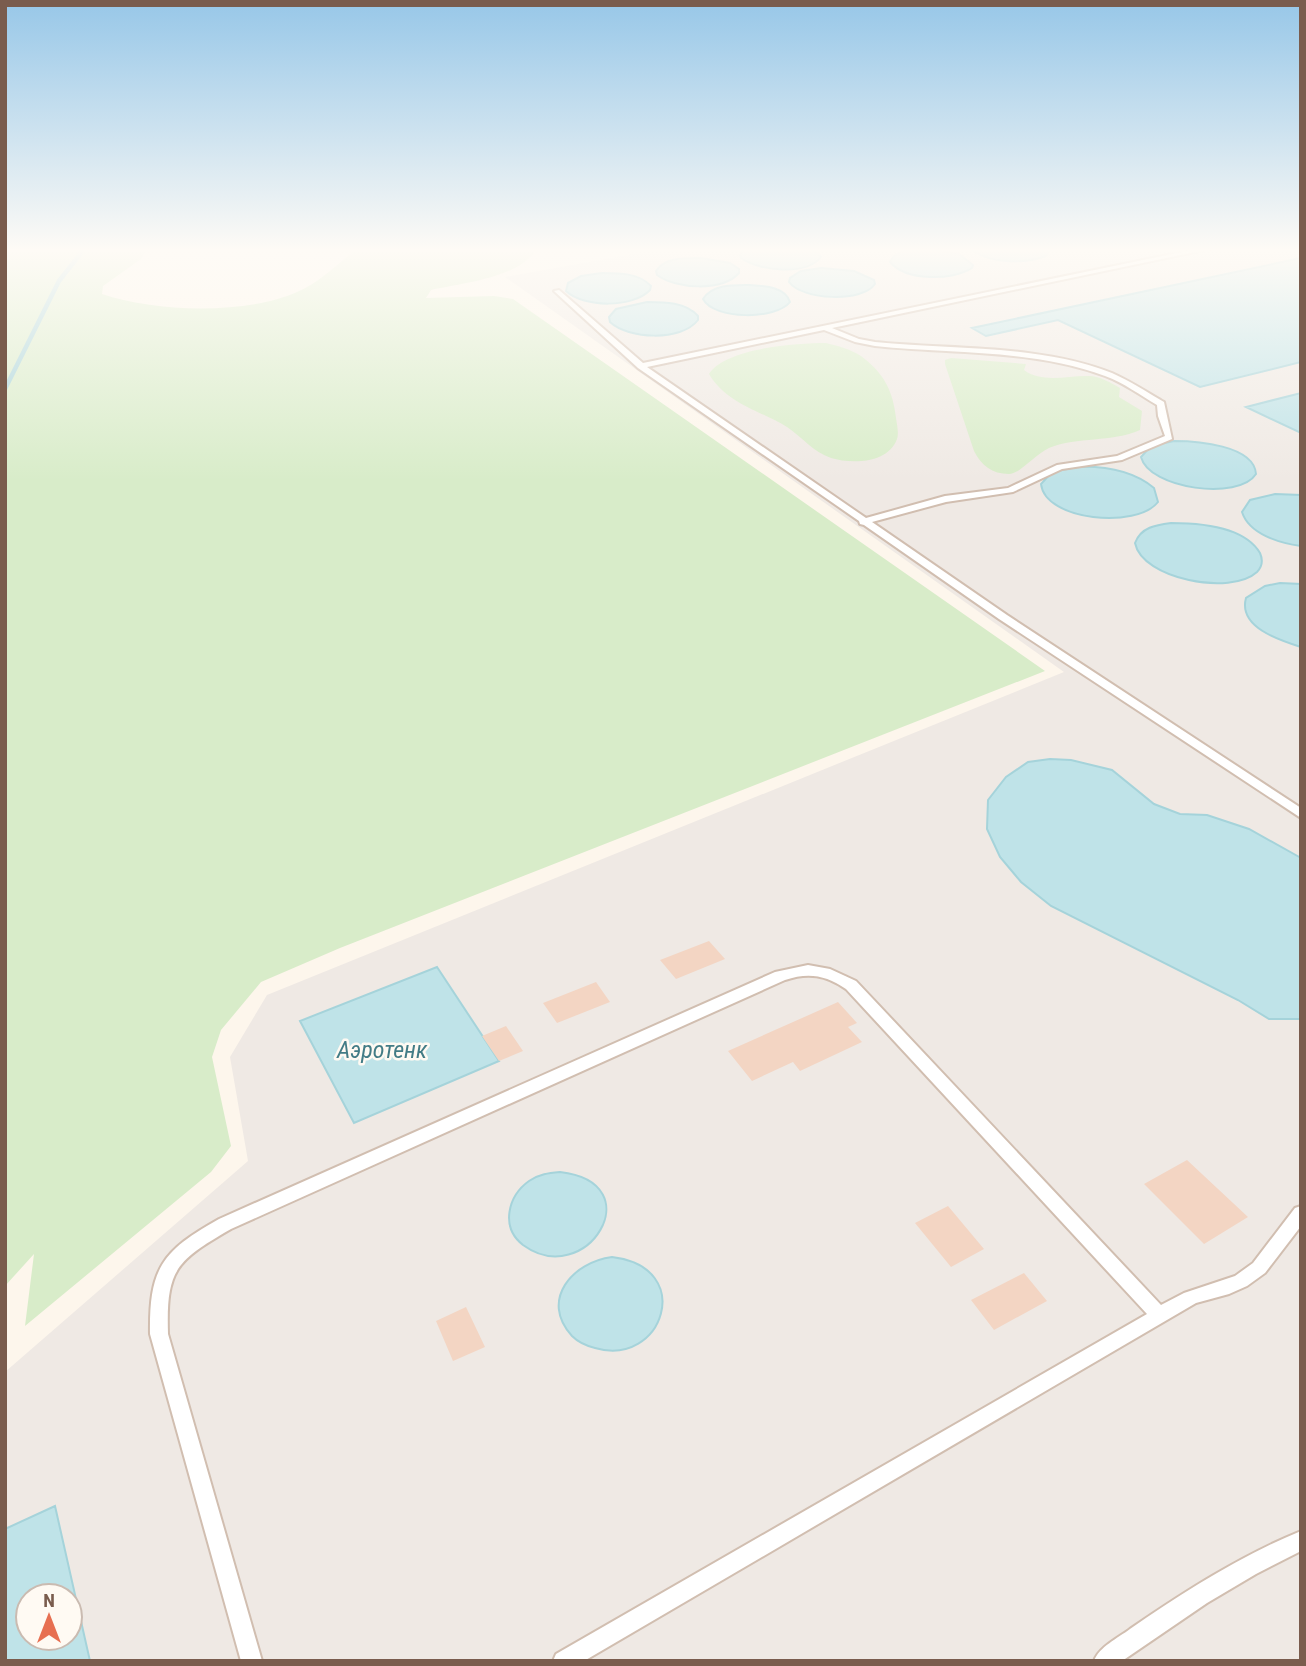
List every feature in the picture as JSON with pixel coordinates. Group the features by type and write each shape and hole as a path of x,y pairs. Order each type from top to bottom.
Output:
{"lane":[{"path":"596,326 641,366 863,522 1301,814"},
{"path":"641,366 836,326"},
{"path":"825,328 857,341 875,344 1020,357 1096,370 1127,382 1161,404 1169,437 1119,458 1060,467 1010,491 945,499 863,522"},
{"path":"252,1661 159,1334 158,1297 163,1276 182,1251 225,1224 780,976 806,969 823,969 851,985 1160,1316"},
{"path":"563,1661 1160,1316 1205,1292 1223,1289 1241,1281 1259,1268 1301,1213"},
{"path":"1104,1661 1144,1630 1246,1566 1301,1541"}],"shaded area":[{"path":"574,326 1301,326 1301,1661 5,1661 5,1372 248,1161 230,1057 267,995 1064,672"}],"green space":[{"path":"5,326 551,326 1045,671 340,948 261,982 221,1030 212,1057 231,1146 211,1172 25,1326 34,1254 5,1286"},
{"path":"826,343 861,356 876,369 890,391 898,437 886,453 877,458 848,461 825,455 787,427 725,393 709,374 730,358 746,353 780,346"},
{"path":"951,358 1026,364 1024,370 1039,377 1101,378 1120,388 1119,397 1142,411 1140,430 1118,437 1060,444 1043,451 1013,473 997,472 980,461 974,451 945,364 945,360"}],"water":[{"path":"615,326 691,326 680,332 654,336"},
{"path":"983,326 1032,326 986,336 972,328"},
{"path":"1070,326 1301,326 1301,362 1200,387"},
{"path":"1301,393 1301,433 1246,407"},
{"path":"1174,441 1209,444 1235,451 1253,464 1256,474 1247,482 1232,487 1195,488 1176,484 1148,468 1141,457 1151,446"},
{"path":"1077,467 1107,468 1127,473 1154,488 1158,502 1131,516 1093,517 1074,513 1046,497 1041,484 1052,472"},
{"path":"1275,494 1301,495 1301,546 1283,543 1258,532 1242,512 1250,500"},
{"path":"1171,523 1207,525 1243,537 1260,553 1260,567 1245,579 1209,583 1189,580 1153,566 1141,556 1135,543 1145,530"},
{"path":"1280,583 1301,584 1301,647 1262,631 1248,617 1245,608 1246,598 1265,586"},
{"path":"1071,760 1112,770 1154,804 1180,814 1207,815 1249,829 1301,858 1301,1019 1269,1019 1238,1000 1051,906 1021,882 1000,857 987,829 988,800 1006,777 1028,762"},
{"name":"Аэротенк","path":"437,967 499,1061 354,1123 300,1021"},
{"path":"560,1172 588,1180 603,1195 606,1212 600,1230 587,1245 569,1255 547,1256 523,1245 516,1238 511,1230 510,1212 516,1195 529,1181 540,1175"},
{"path":"612,1257 638,1265 655,1278 662,1295 661,1314 653,1331 638,1344 619,1350 595,1348 577,1340 563,1322 559,1309 565,1285 574,1275 585,1266"},
{"path":"55,1506 72,1582 14,1582 14,1652 84,1652 84,1634 90,1661 5,1661 5,1529"}],"building":[{"path":"709,941 725,959 676,979 660,960"},
{"path":"596,982 610,1002 557,1023 543,1003"},
{"path":"838,1002 857,1023 848,1027 862,1042 800,1071 793,1062 752,1081 728,1051"},
{"path":"506,1026 523,1051 499,1061 482,1036"},
{"path":"1187,1160 1248,1217 1204,1244 1144,1184"},
{"path":"948,1206 984,1249 951,1267 915,1223"},
{"path":"1024,1273 1047,1301 994,1330 971,1300"},
{"path":"466,1307 485,1347 453,1361 436,1321"}],"waterway":[{"path":"5,389 37,326"}]}
